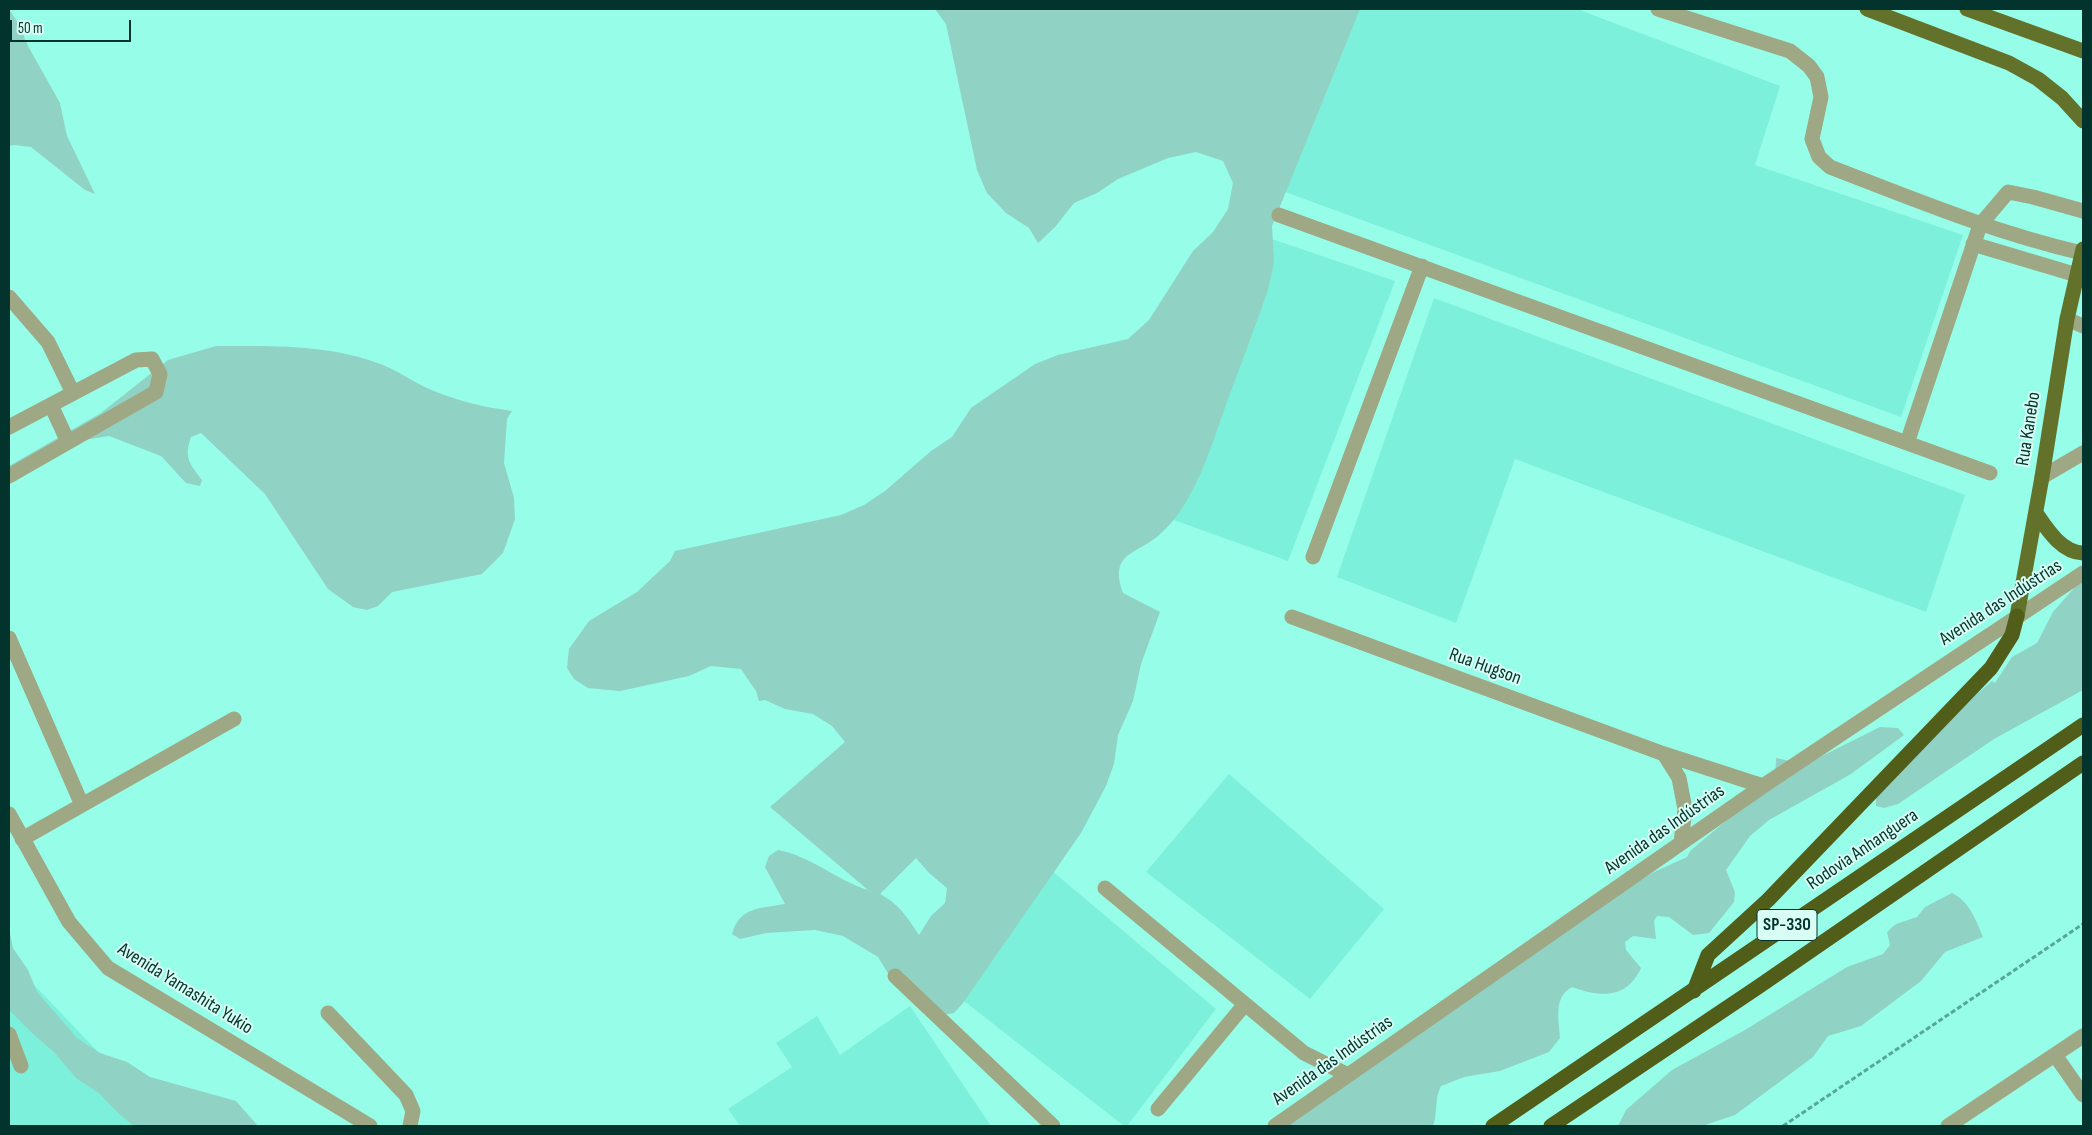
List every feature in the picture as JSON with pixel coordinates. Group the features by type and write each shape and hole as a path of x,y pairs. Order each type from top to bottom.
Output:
{"highway":[{"path":"1694,991 1708,955 1768,900 1990,668 2012,635 2017,616"},
{"name":"Rodovia Anhanguera","path":"1493,1126 2083,725"},
{"name":"SP-330","path":"1551,1126 1758,988 2083,763"}],"main road":[{"path":"1867,9 2009,63 2038,79 2062,98 2083,121"},
{"path":"1967,9 2083,51"},
{"name":"Rua Kanebo","path":"2017,616 2036,513 2067,319 2083,251"},
{"path":"2036,513 2049,532 2063,546 2078,553 2083,553"}],"street":[{"path":"1658,9 1790,51 1809,66 1817,77 1821,97 1812,139 1819,157 1830,167 1980,225 2048,245 2083,251"},
{"path":"1907,443 1980,225 2008,192 2034,197 2083,211"},
{"path":"1279,214 1990,473"},
{"path":"1973,244 2077,275"},
{"path":"1313,557 1422,266"},
{"path":"9,297 48,342 73,393"},
{"path":"2067,319 2083,326"},
{"path":"9,427 136,360 152,359 160,374 156,392 9,476"},
{"path":"51,405 68,442"},
{"path":"2042,477 2083,453"},
{"name":"Avenida das Indústrias","path":"1275,1126 1763,786 2083,573"},
{"name":"Rua Hugson","path":"1292,617 1664,754 1763,786"},
{"path":"9,638 82,805"},
{"path":"22,839 234,719"},
{"path":"1664,754 1679,778 1684,809 1681,843"},
{"name":"Avenida Yamashita Yukio","path":"9,814 69,922 108,968 370,1126"},
{"path":"1105,888 1304,1053 1348,1075"},
{"path":"895,976 1053,1126"},
{"path":"1158,1109 1245,1004"},
{"path":"328,1013 406,1095 412,1111 410,1126"},
{"path":"9,1034 21,1066"},
{"path":"1948,1126 2083,1036"},
{"path":"2055,1055 2083,1095"}],"path":[{"path":"1783,1126 2083,924"}],"shaded area":[{"path":"9,9 60,103 67,136 95,194 85,190 31,147 9,146"},
{"path":"935,9 1360,9 1272,226 1274,263 1268,290 1200,474 1192,492 1171,523 1158,536 1127,557 1122,562 1119,570 1123,593 1160,612 1141,664 1133,701 1118,735 1114,764 1106,786 1081,833 963,1003 954,1013 943,1015 894,983 878,957 843,936 815,930 766,933 740,939 732,934 740,918 752,910 785,904 765,867 769,856 778,850 801,857 856,886 868,890 770,807 845,742 832,726 813,714 785,709 765,700 759,701 756,691 741,669 711,666 689,676 620,691 588,688 574,679 567,668 569,649 589,621 637,592 670,561 675,551 841,515 864,505 885,491 931,451 952,437 971,408 1035,364 1058,355 1128,339 1149,320 1193,251 1213,232 1228,209 1233,183 1223,161 1196,152 1168,158 1118,179 1097,193 1074,203 1055,227 1038,243 1029,228 1006,213 987,193 977,170 946,24","holes":["916,858 929,873 947,888 945,903 931,916 919,935 897,906 880,894"]},
{"path":"1347,9 1577,9 1780,86 1755,165 1963,235 1901,417 1277,189"},
{"path":"1272,239 1395,281 1288,561 1171,519"},
{"path":"1434,298 1965,495 1926,612 1515,459 1456,623 1337,577"},
{"path":"216,346 301,348 343,353 383,365 427,388 447,396 479,405 512,411 507,419 504,463 514,498 515,519 503,553 482,574 392,592 378,606 367,610 353,607 328,589 265,494 201,433 191,437 188,450 189,460 202,480 200,486 186,483 161,456 109,436 78,441 9,468 9,466 101,413 168,360"},
{"path":"2083,578 2083,690 1994,739 1898,804 1884,808 1876,806 1876,793 1893,765 1992,681 1995,683 2012,657 2037,643 2053,612"},
{"path":"1880,727 1898,728 1904,735 1851,774 1769,820 1750,836 1726,870 1735,892 1734,902 1709,933 1693,935 1669,917 1657,916 1654,921 1656,939 1633,936 1625,942 1626,950 1641,968 1628,986 1620,991 1602,994 1572,987 1566,991 1562,997 1559,1009 1560,1038 1549,1052 1500,1071 1464,1077 1441,1086 1433,1126 1278,1126 1543,938 1654,872 1687,857 1690,851 1775,780 1776,758 1799,763 1814,760"},
{"path":"1229,774 1384,909 1310,999 1146,872"},
{"path":"1051,870 1216,1009 1127,1126 1124,1126 955,994"},
{"path":"1952,893 1958,896 1967,906 1975,918 1983,937 1945,952 1921,981 1861,1026 1828,1036 1813,1057 1735,1115 1702,1126 1618,1126 1626,1110 1672,1070 1745,1030 1847,967 1883,954 1890,945 1887,932 1896,924 1917,917 1925,907"},
{"path":"9,929 13,948 28,970 37,992 77,1038 100,1053 127,1062 150,1077 236,1101 258,1126 134,1126 118,1113 99,1093 76,1078 55,1053 9,1010"},
{"path":"9,953 13,963 169,1126 9,1126"},
{"path":"910,1006 991,1126 740,1126 728,1109 792,1067 776,1043 817,1016 840,1055"}]}
